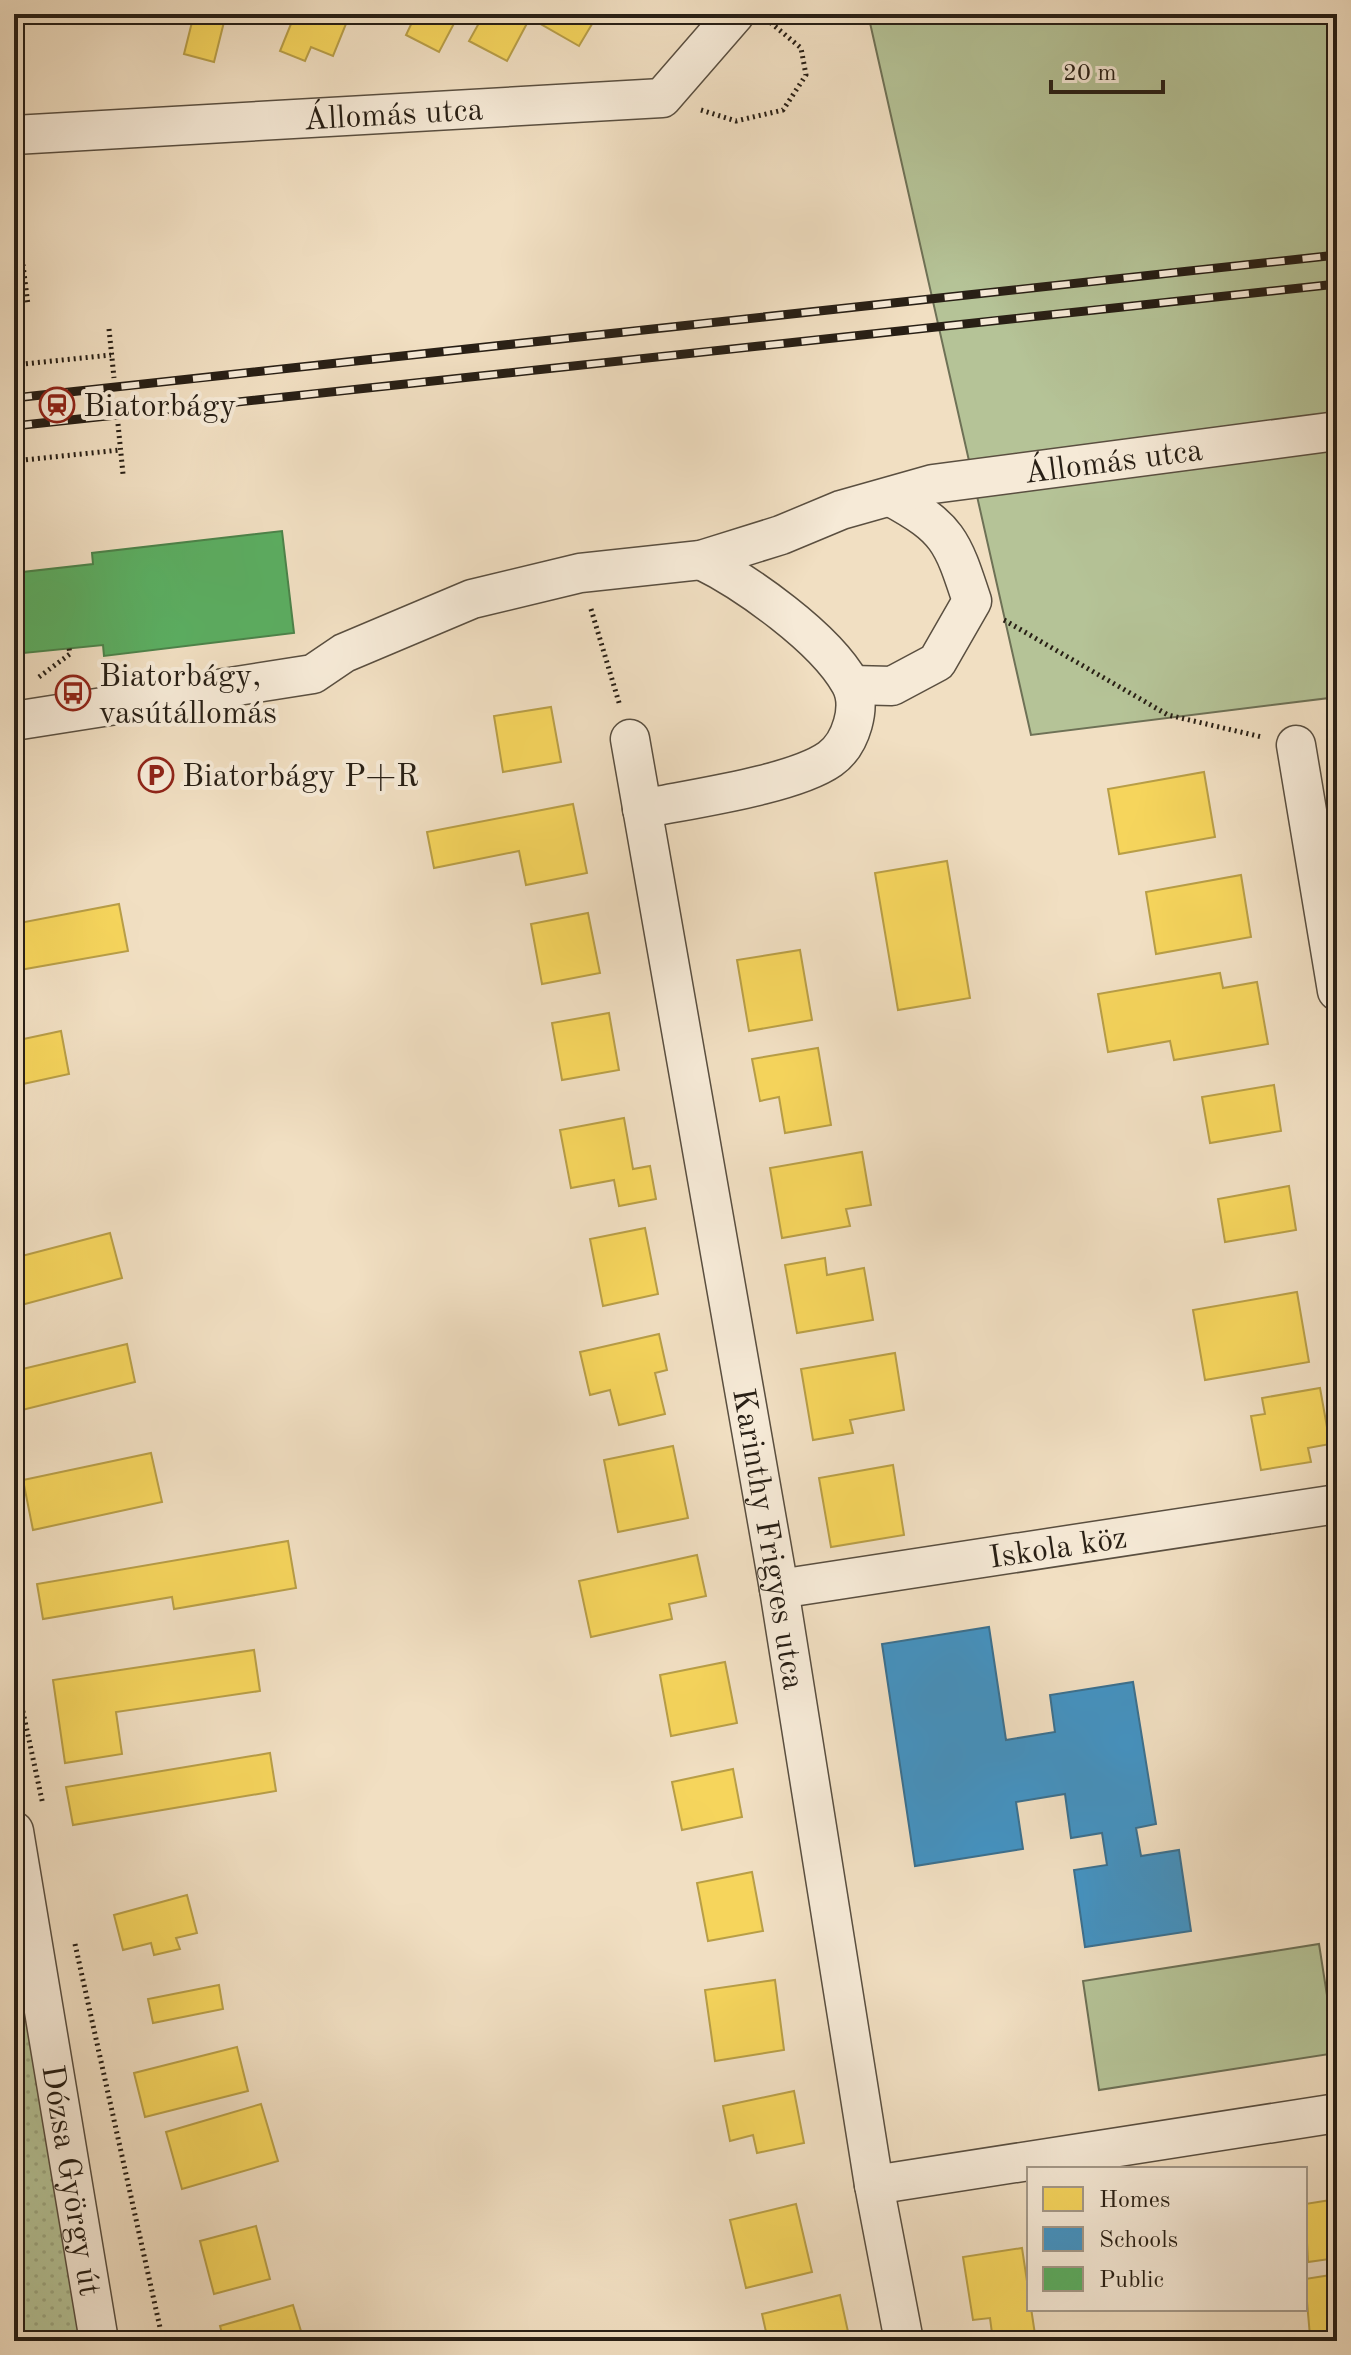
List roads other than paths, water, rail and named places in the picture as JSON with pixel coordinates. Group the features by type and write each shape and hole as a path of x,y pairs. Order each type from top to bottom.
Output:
{"street":[{"name":"Állomás utca","path":"14,135 662,98 734,18"},
{"name":"Állomás utca","path":"14,721 313,674 344,653 472,599 580,573 701,560 781,535 841,510 933,484 1337,431"},
{"path":"852,685 892,686 937,662 972,601 948,540 930,518 891,497"},
{"path":"642,809 803,773 831,759 847,743 854,726 852,685 820,645 738,578 701,560"},
{"name":"Karinthy Frigyes utca","path":"630,739 779,1589 874,2185 904,2341"},
{"path":"1296,745 1337,991"},
{"name":"Iskola köz","path":"779,1589 1337,1504"},
{"name":"Dózsa György út","path":"30,1825 99,2341"},
{"path":"874,2185 1337,2113"}],"railway":[{"path":"14,398 1337,255"},
{"path":"14,426 1337,284"}],"place":[{"name":"Biatorbágy","path":"57,405"},
{"name":"Biatorbágy, vasútállomás","path":"73,693"},
{"name":"Biatorbágy P+R","path":"156,775"}]}
